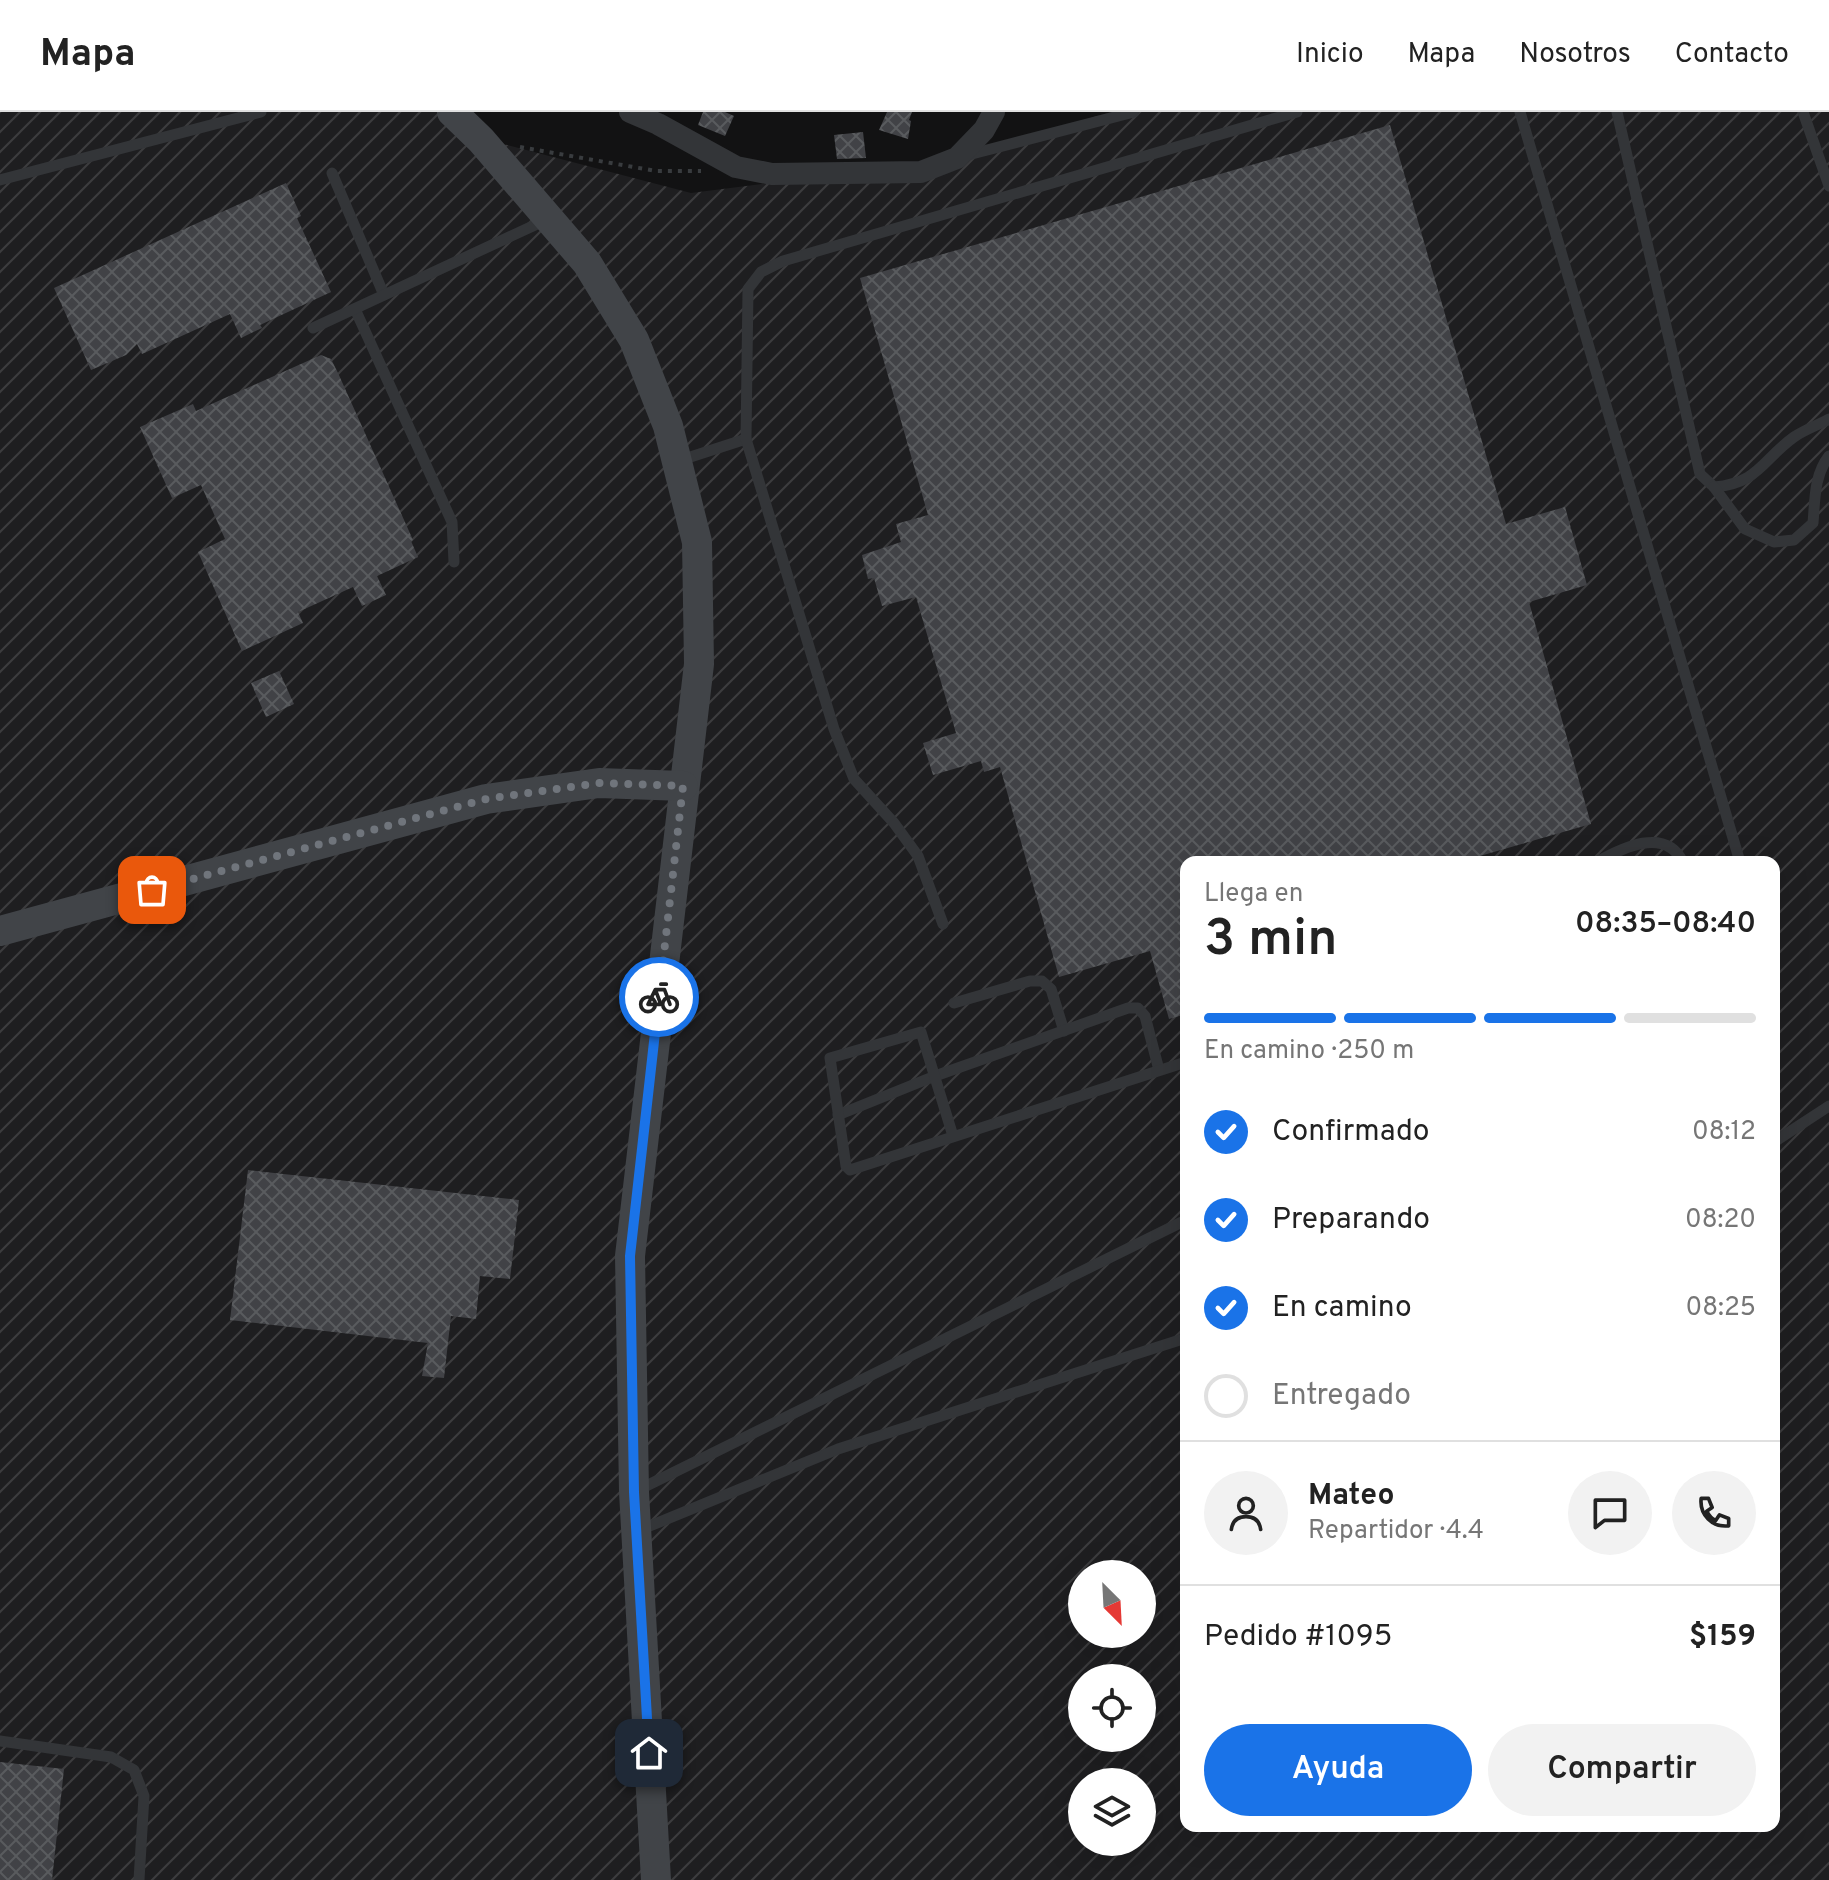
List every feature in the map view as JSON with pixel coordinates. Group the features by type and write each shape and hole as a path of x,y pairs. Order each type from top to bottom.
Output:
{"street":[{"path":"452,112 481,140 587,263 634,340 668,426 697,542 699,664 630,1256 634,1492 656,1880"},
{"path":"630,112 660,118 736,167 772,174 921,172 957,158 984,130 994,112"},
{"path":"0,931 486,799 599,783 683,786"}],"lane":[{"path":"0,180 261,112"},
{"path":"957,158 1134,112"},
{"path":"943,924 918,856 894,823 854,779 834,729 746,439 748,289 761,272 783,261 1297,112"},
{"path":"1520,112 1738,856"},
{"path":"1617,112 1700,474 1714,487 1745,529 1774,542 1794,540 1813,523 1817,481 1829,456"},
{"path":"1803,112 1829,186"},
{"path":"332,173 384,295"},
{"path":"313,328 548,218"},
{"path":"355,309 452,522 454,562"},
{"path":"1714,487 1732,485 1752,476 1795,437 1829,419"},
{"path":"677,461 746,439"},
{"path":"1608,856 1648,841 1665,845 1680,856"},
{"path":"954,1003 1030,981 1042,981 1051,989 1064,1031"},
{"path":"838,1115 935,1076 1128,1008 1138,1008 1145,1016 1159,1070"},
{"path":"953,1136 921,1032 834,1056 829,1063 846,1166 850,1170 1180,1064"},
{"path":"1780,1138 1829,1106"},
{"path":"634,1492 1180,1223"},
{"path":"636,1532 838,1449 1180,1340"},
{"path":"0,1741 111,1757 134,1770 144,1796 139,1880"}],"path":[{"path":"481,140 656,171 694,172 736,167"}],"shaded area":[{"path":"0,112 439,112 457,132 691,193 944,161 1111,112 1829,112 1829,1880 0,1880"}],"building":[{"path":"703,112 725,112 734,116 725,136 698,125"},
{"path":"887,112 912,112 908,139 879,130"},
{"path":"1390,125 1506,524 1565,507 1587,585 1529,602 1591,824 1480,856 1180,856 1180,1016 1169,1019 1150,951 1059,977 1000,767 984,772 981,761 933,775 923,743 956,733 916,597 882,606 874,578 868,579 862,555 901,542 896,524 928,515 860,278"},
{"path":"863,132 866,158 837,159 834,135"},
{"path":"286,183 301,216 297,218 331,292 260,325 262,328 241,338 230,314 142,354 137,344 126,355 91,370 54,288"},
{"path":"321,355 331,359 338,373 418,557 377,576 386,595 362,606 353,587 298,612 303,623 242,651 198,552 225,539 201,485 172,498 140,427 193,404 196,411"},
{"path":"279,671 294,704 266,717 251,683"},
{"path":"248,1170 519,1200 510,1279 480,1276 476,1319 451,1316 444,1378 422,1376 428,1343 230,1320"},
{"path":"0,1762 64,1769 52,1880 0,1880"}],"way so far":[{"path":"152,890 486,799 599,783 683,786 659,997"}],"route":[{"path":"649,1753 634,1492 630,1256 659,997"}]}
